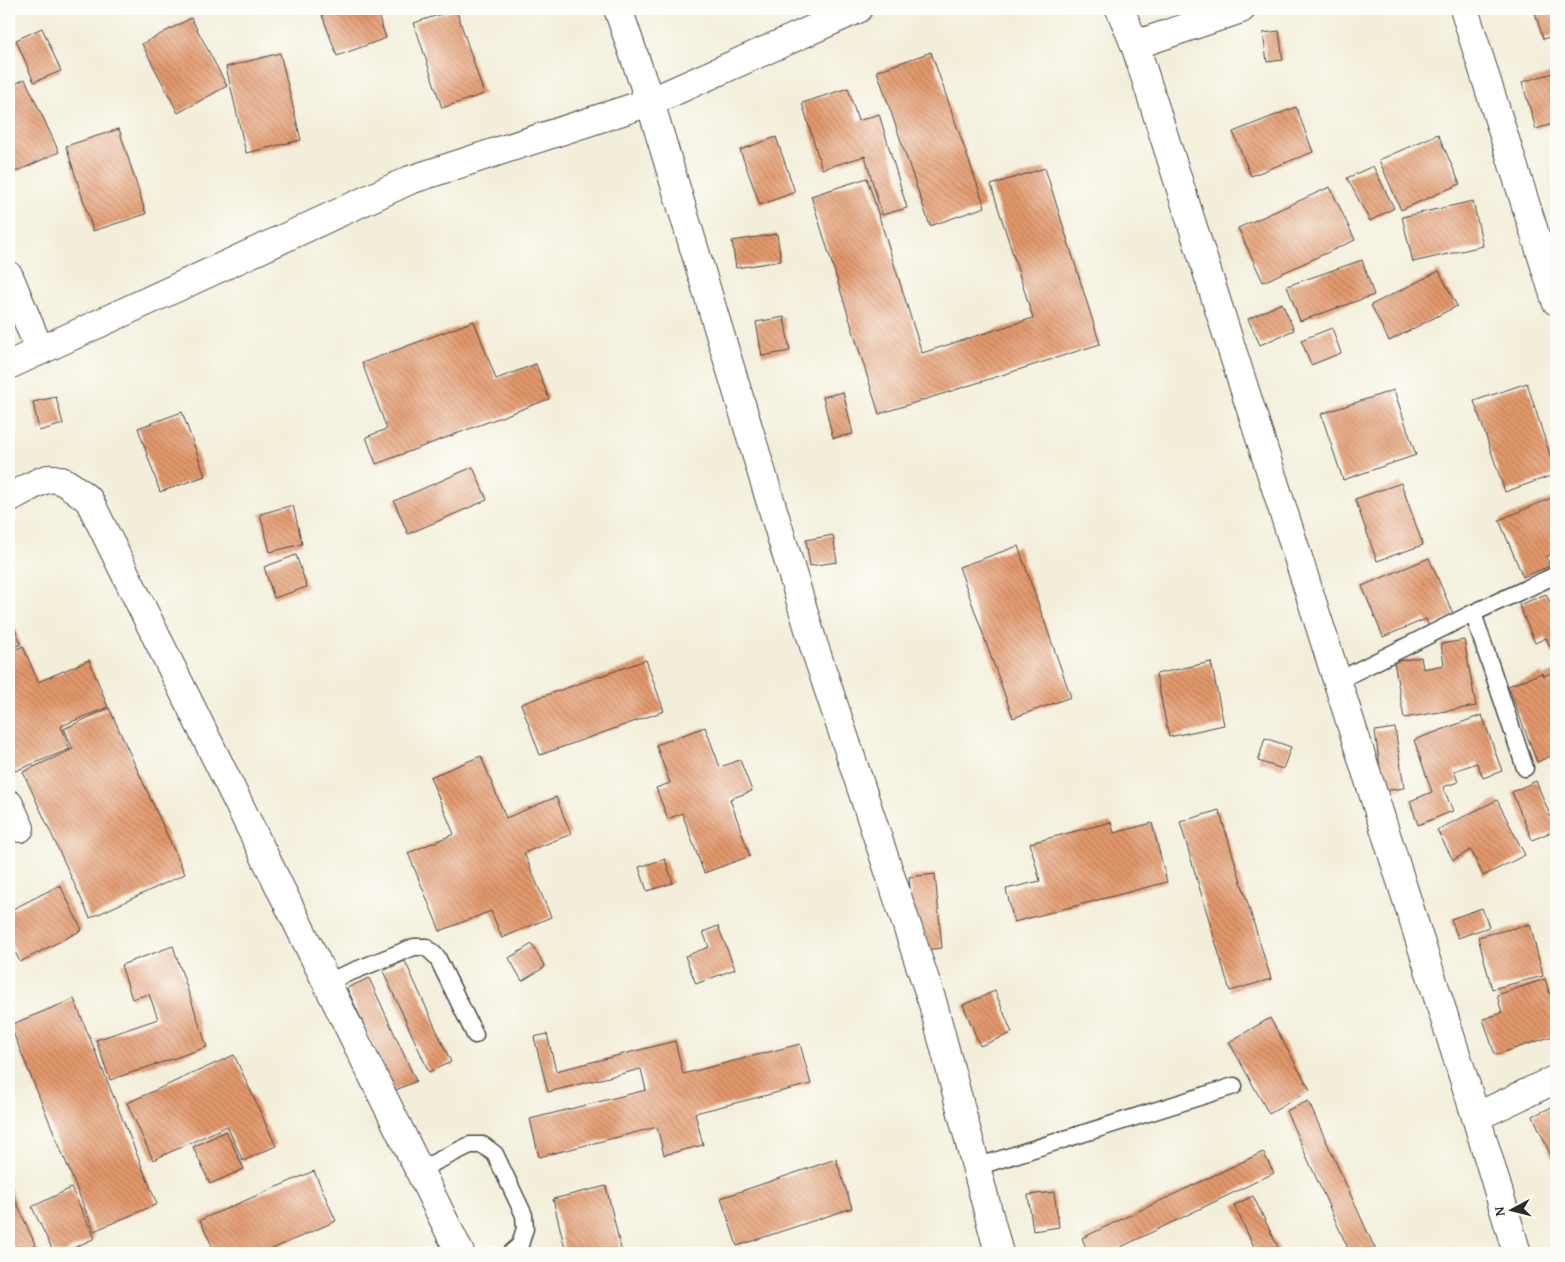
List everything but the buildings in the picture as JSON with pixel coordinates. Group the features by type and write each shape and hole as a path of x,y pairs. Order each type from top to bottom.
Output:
{"street":[{"path":"618,9 650,102 814,646 933,1004 999,1253"},
{"path":"9,365 410,180 650,102 858,9"},
{"path":"1120,9 1135,45 1476,1117 1517,1253"},
{"path":"1135,45 1241,9"},
{"path":"1464,9 1556,301"},
{"path":"9,276 40,351"},
{"path":"9,498 48,479 62,481 89,500 460,1253"},
{"path":"1476,1117 1556,1079"}],"lane":[{"path":"1337,680 1473,613 1556,575"},
{"path":"1473,613 1525,768"},
{"path":"326,982 414,947 426,947 437,957 475,1035"},
{"path":"976,1167 1234,1086"},
{"path":"419,1170 470,1145 483,1145 495,1154 524,1215 524,1228 520,1245 511,1253"}]}
